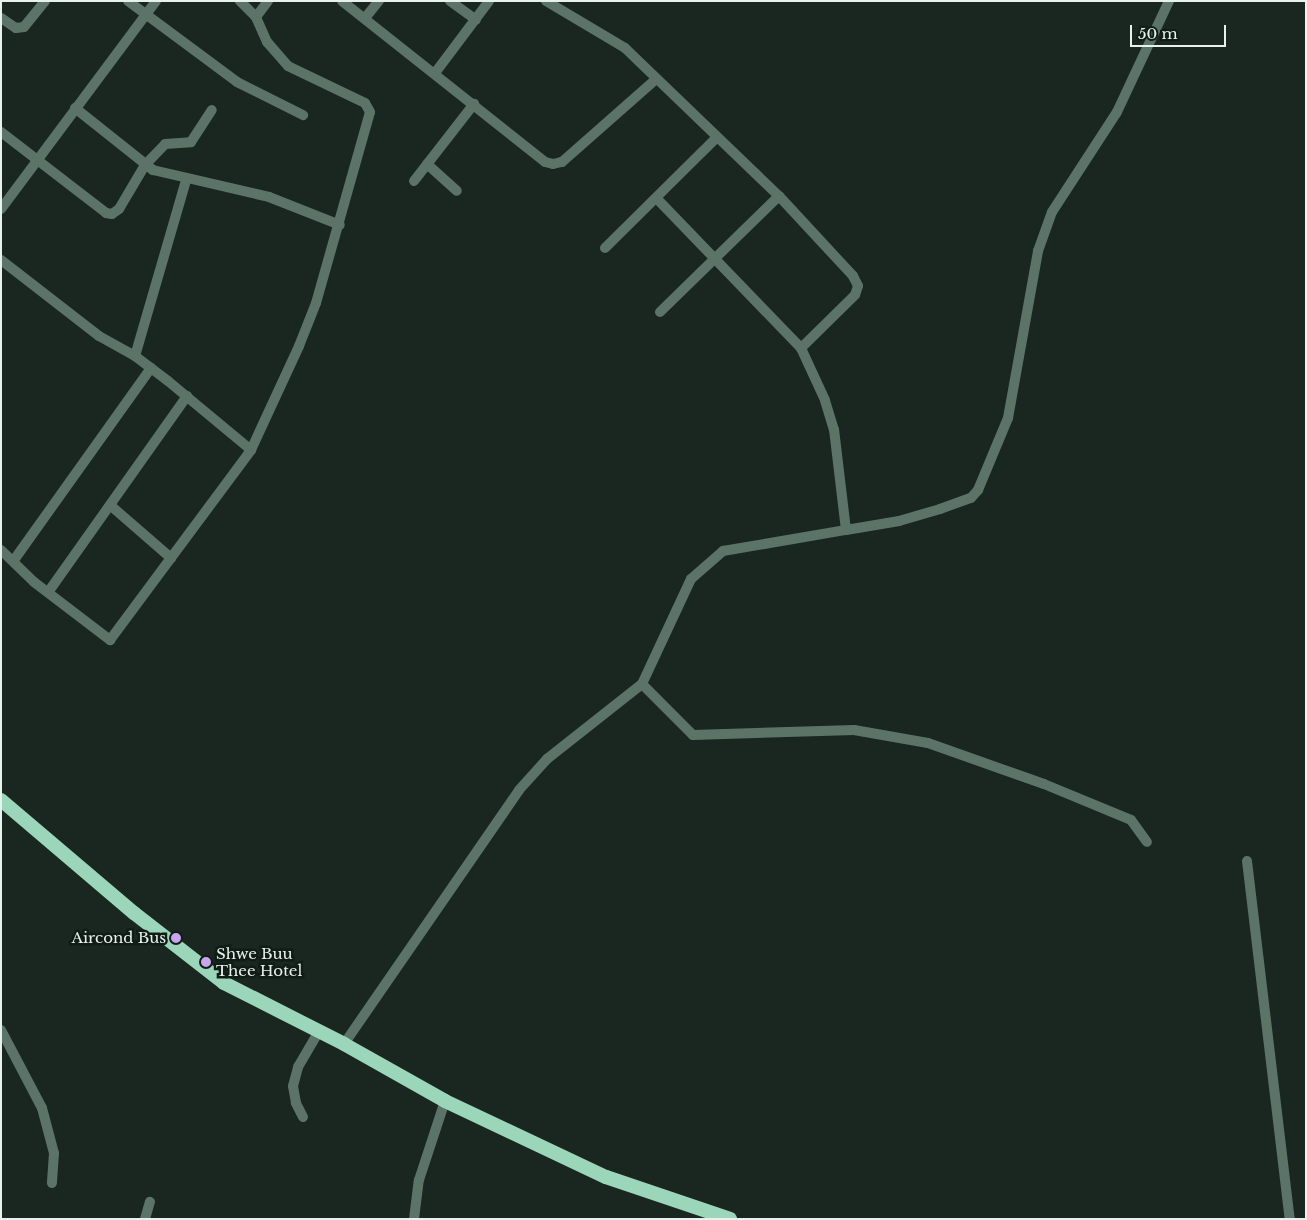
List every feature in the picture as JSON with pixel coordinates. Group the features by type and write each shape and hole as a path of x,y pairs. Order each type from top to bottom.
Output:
{"highway":[{"path":"1,800 134,913 224,983 344,1044 445,1101 606,1177 730,1219"}],"street":[{"path":"1,18 16,28 24,27 45,1"},
{"path":"128,1 237,82 303,115"},
{"path":"1,209 39,162 75,108 156,1"},
{"path":"1,550 14,560 34,582 49,591 110,640 251,450 299,346 340,225 369,107 288,66 267,42 256,17 240,1"},
{"path":"256,17 268,1"},
{"path":"342,1 366,18 545,162 553,164 562,162 655,80"},
{"path":"366,18 379,1"},
{"path":"450,1 476,20"},
{"path":"435,73 489,1"},
{"path":"546,1 625,48 655,80 780,196 853,276 858,286 855,295 801,348"},
{"path":"344,1044 519,790 547,759 642,684 691,578 723,551 899,521 971,498 978,490 1008,418 1038,251 1052,212 1117,112 1169,1"},
{"path":"414,181 474,104"},
{"path":"75,108 145,165 186,180 269,197 340,225"},
{"path":"1,132 106,213 112,214 119,209 145,165 168,143 191,142 212,110"},
{"path":"605,248 657,199 716,138"},
{"path":"427,164 457,190"},
{"path":"135,356 186,180"},
{"path":"660,312 780,196"},
{"path":"657,199 801,348 825,400 834,430 846,530"},
{"path":"1,260 99,336 135,356 151,368 187,396 212,420 251,450"},
{"path":"14,560 151,368"},
{"path":"49,591 187,396"},
{"path":"110,505 172,558"},
{"path":"642,684 693,735 854,730 928,743 1044,784 1131,820 1147,842"},
{"path":"1247,861 1290,1219"},
{"path":"1,1030 42,1108 54,1154 52,1183"},
{"path":"303,1117 296,1103 293,1086 298,1067 319,1032"},
{"path":"414,1219 419,1180 445,1101"},
{"path":"145,1219 150,1202"}],"place":[{"name":"Aircond Bus","path":"176,938"},
{"name":"Shwe Buu Thee Hotel","path":"206,962"}]}
